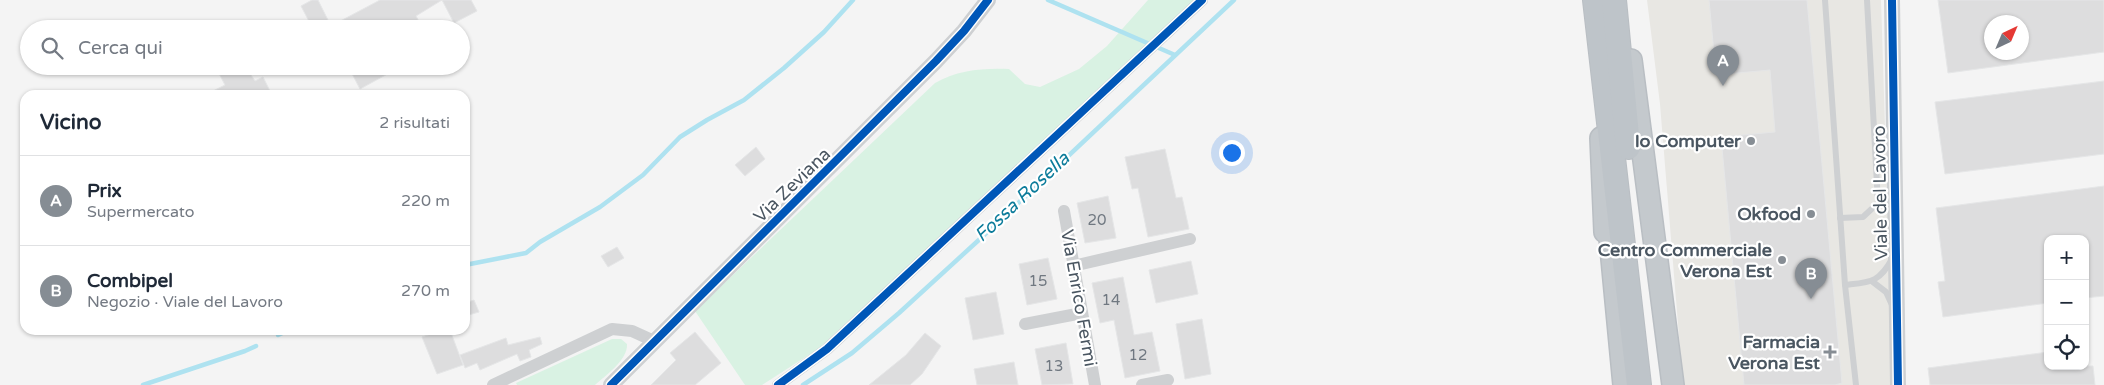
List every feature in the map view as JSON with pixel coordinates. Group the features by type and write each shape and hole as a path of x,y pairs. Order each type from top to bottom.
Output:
{"highway":[{"path":"1595,0 1608,312 1614,385"},
{"path":"1595,0 1602,154 1624,385"},
{"path":"1595,0 1639,385"},
{"path":"1616,0 1649,385"},
{"path":"1616,0 1626,25 1672,385"}],"street":[{"name":"Via Zeviana","path":"611,385 936,61 964,31 988,0"},
{"path":"778,385 827,349 1202,0"},
{"name":"Viale del Lavoro","path":"1892,0 1898,385"},
{"name":"Via Enrico Fermi","path":"1064,211 1095,385"},
{"path":"1074,266 1190,239"},
{"path":"1025,324 1082,313"},
{"path":"493,385 612,329 632,331 654,341"},
{"path":"1142,385 1168,380"}],"lane":[{"path":"1825,0 1845,284 1856,385"},
{"path":"1840,218 1863,217 1878,203 1867,0"},
{"path":"1845,284 1872,282 1885,272 1896,251"},
{"path":"1872,282 1886,292 1897,315"}],"shaded area":[{"path":"1647,0 1881,0 1892,385 1683,385 1660,104"}],"green space":[{"path":"1148,0 1197,0 818,349 762,385 745,385 695,311 935,83 952,75 970,71 1009,69 1025,84 1040,87 1079,69 1107,46"},
{"path":"612,339 621,339 627,344 624,356 616,367 595,385 517,385 516,383"}],"building":[{"path":"312,0 318,0 328,20 308,20 301,6"},
{"path":"380,0 442,0 416,16 418,20 342,20"},
{"path":"442,0 471,0 477,11 460,20 452,20"},
{"name":"Centro Commerciale Verona Est","path":"1709,0 1807,0 1842,383 1835,385 1744,385 1721,137 1775,132 1770,70 1716,75"},
{"path":"1938,0 2104,0 2104,52 1948,73"},
{"path":"220,75 251,75 255,81 263,77 270,90 215,90 225,85"},
{"path":"353,75 386,75 360,89"},
{"path":"2104,81 2104,154 1945,174 1935,102"},
{"path":"756,147 765,159 745,176 735,165"},
{"path":"1165,149 1176,198 1182,197 1189,229 1148,237 1138,188 1132,189 1125,157"},
{"path":"2104,186 2104,296 2089,298 2089,235 2044,235 2044,304 1943,317 1938,282 1945,281 1936,208"},
{"path":"1108,196 1116,238 1085,243 1077,203"},
{"path":"617,247 624,258 608,267 601,256"},
{"path":"1048,258 1057,299 1027,305 1019,264"},
{"path":"1191,261 1198,294 1156,303 1149,270"},
{"path":"1123,277 1134,335 1152,332 1160,371 1125,378 1114,320 1100,323 1092,283"},
{"path":"996,292 1004,334 973,340 965,298"},
{"path":"474,300 479,312 470,315 470,301"},
{"path":"1202,319 1211,374 1185,379 1176,324"},
{"path":"695,332 721,363 695,385 651,385 676,360 670,353"},
{"path":"925,333 941,346 922,374 910,385 869,385 906,355"},
{"path":"428,335 452,335 463,365 437,374 422,337"},
{"path":"540,337 542,344 529,350 531,357 520,361 517,354 480,370 477,363 465,368 460,355 506,338 508,345"},
{"path":"1066,343 1073,384 1042,385 1035,349"},
{"path":"2044,353 2044,370 2089,370 2089,366 2093,366 2095,385 1930,385 1928,368"},
{"path":"1014,362 1018,385 977,385 974,369"}],"waterway":[{"path":"470,264 526,253 540,242 600,207 643,175 680,137 744,100 784,68 824,32 853,0"},
{"path":"1048,0 1175,55"},
{"name":"Fossa Rosella","path":"803,385 852,353 899,313 1234,0"},
{"path":"143,385 256,346"}],"cycle path":[{"path":"611,385 936,61 964,31 988,0"},
{"path":"778,385 827,349 1202,0"},
{"path":"1892,0 1898,385"}],"place":[{"name":"Prix","path":"1723,86"},
{"name":"Io Computer","path":"1751,141"},
{"name":"Okfood","path":"1811,214"},
{"name":"Centro Commerciale Verona Est","path":"1782,260"},
{"name":"Combipel","path":"1811,299"},
{"name":"Farmacia Verona Est","path":"1830,352"}]}
